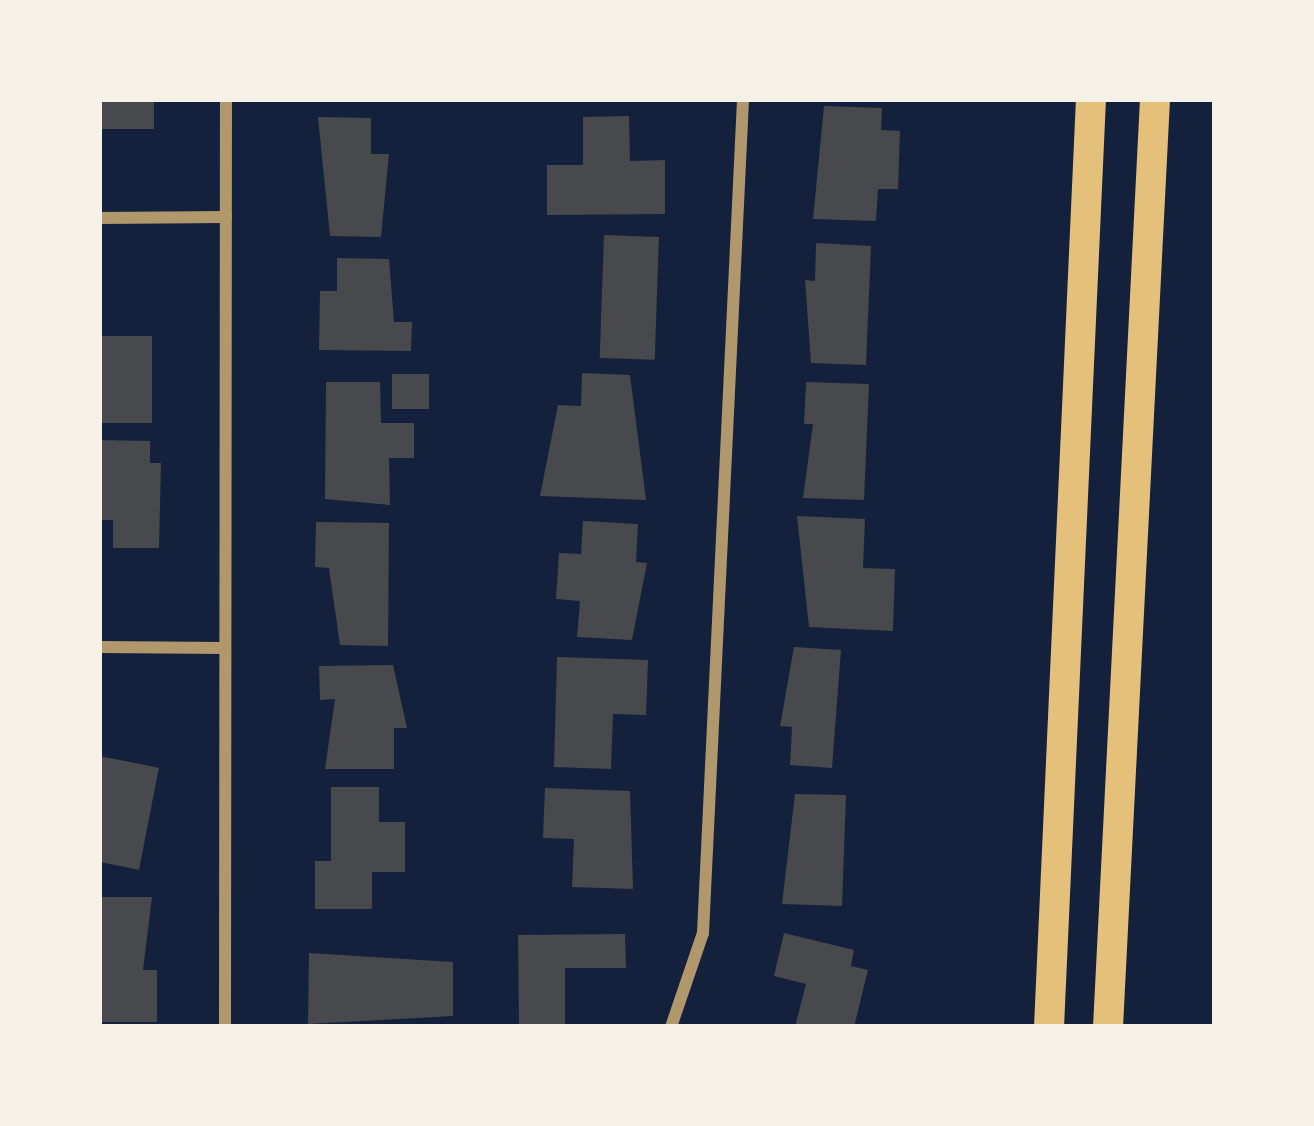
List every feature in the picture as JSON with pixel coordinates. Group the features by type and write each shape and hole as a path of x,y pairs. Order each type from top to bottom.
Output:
{"highway":[{"path":"1049,1027 1091,99"},
{"path":"1108,1027 1155,99"},
{"path":"1040,1027 1052,949"}],"street":[{"path":"225,1027 226,99"},
{"path":"671,1027 703,933 743,99"},
{"path":"99,218 226,217"},
{"path":"99,647 224,648"}],"building":[{"path":"99,99 154,99 154,129 99,129"},
{"path":"824,106 882,108 881,130 900,131 898,189 878,189 876,221 813,219"},
{"path":"629,116 630,161 665,160 665,214 547,215 547,165 583,165 583,117"},
{"path":"318,117 371,118 371,154 389,154 381,237 330,236"},
{"path":"604,235 659,237 655,360 600,358"},
{"path":"816,243 871,246 866,365 811,363 805,280 815,281"},
{"path":"337,258 389,259 394,322 412,322 411,351 319,350 320,291 337,291"},
{"path":"99,336 152,336 152,423 99,423"},
{"path":"582,373 630,375 646,500 540,496 558,405 581,406"},
{"path":"392,374 429,374 429,409 392,409"},
{"path":"326,382 380,382 381,423 414,423 414,458 389,458 390,505 325,499"},
{"path":"806,382 869,384 864,500 803,498 813,424 804,424"},
{"path":"99,440 150,441 150,463 161,463 159,548 113,548 113,520 99,520"},
{"path":"797,516 865,519 863,568 895,569 893,631 809,627"},
{"path":"583,521 638,524 636,562 647,563 632,640 577,637 580,601 556,599 559,553 581,554"},
{"path":"316,522 389,523 388,646 340,645 329,568 315,567"},
{"path":"794,647 841,650 832,768 790,765 792,727 780,726"},
{"path":"557,657 648,660 646,715 613,714 611,769 554,767"},
{"path":"393,665 407,728 394,728 394,769 325,769 335,699 320,700 319,666"},
{"path":"99,756 159,768 139,870 99,862"},
{"path":"331,787 379,787 379,822 405,822 405,872 372,872 372,909 315,909 315,861 331,861"},
{"path":"545,788 630,791 633,889 572,887 574,839 543,838"},
{"path":"795,794 846,795 842,906 782,904"},
{"path":"99,897 152,897 143,970 157,970 157,1022 99,1022"},
{"path":"784,933 854,950 851,966 868,970 854,1027 795,1027 806,984 774,976"},
{"path":"625,934 626,968 565,968 565,1024 519,1024 518,935"},
{"path":"309,953 453,962 453,1016 308,1024"}]}
